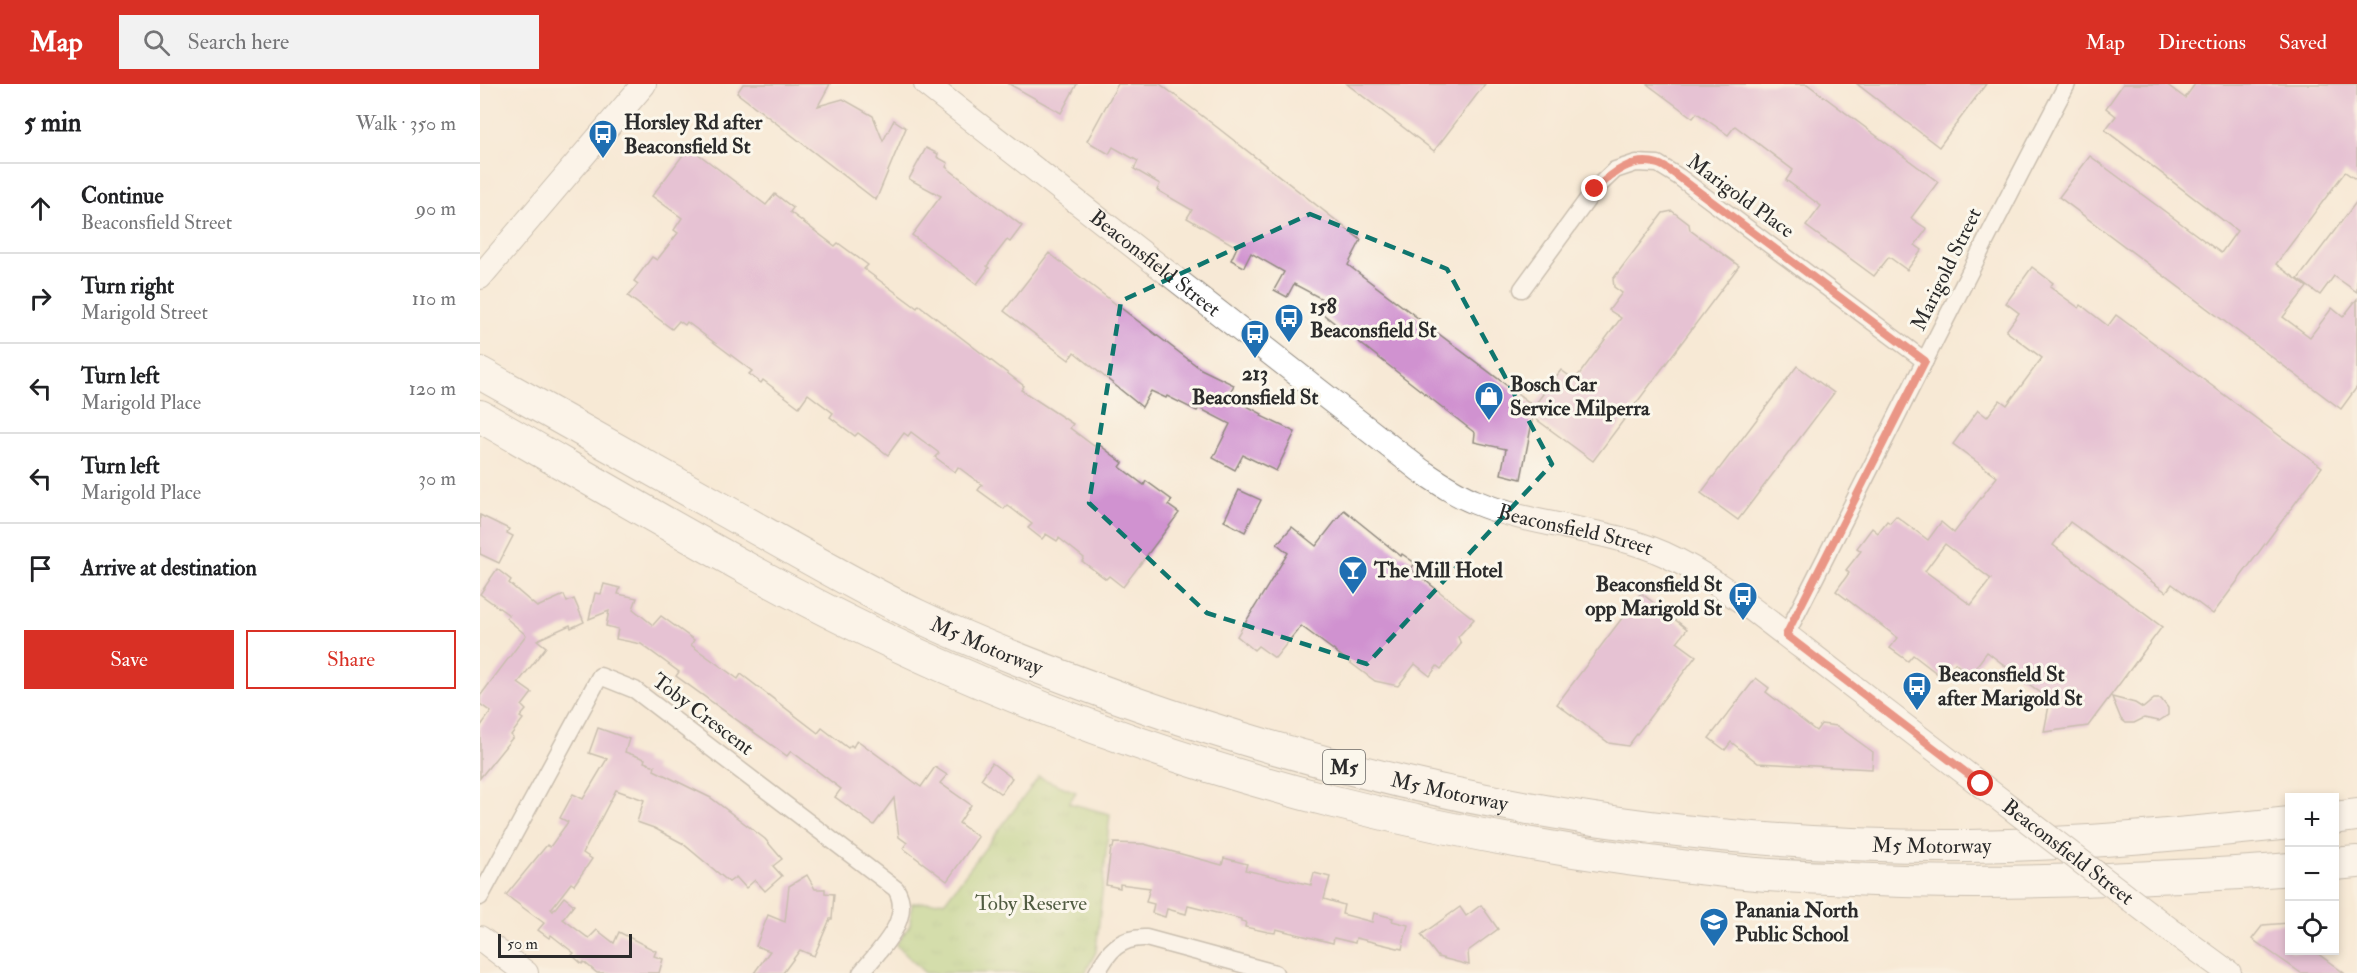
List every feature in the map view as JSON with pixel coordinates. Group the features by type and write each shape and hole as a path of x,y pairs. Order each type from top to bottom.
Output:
{"highway":[{"name":"M5 Motorway","path":"480,373 784,544 914,614 1048,672 1184,720 1299,756 1410,785 1630,825 1780,840 1944,846 2107,841 2285,823"},
{"name":"M5 Motorway","path":"480,416 788,591 941,666 1127,740 1317,799 1503,841 1604,857 1749,874 1892,881 2018,883 2241,874 2285,869"},
{"path":"2339,817 2357,815"},
{"path":"2339,864 2357,862"}],"main road":[{"path":"480,277 644,84"},
{"name":"Beaconsfield Street","path":"926,84 1420,470 1447,488 1476,502 1506,512 1612,536 1665,555 1728,592 2229,973"},
{"path":"480,938 526,973"}],"street":[{"name":"Marigold Street","path":"1786,635 1980,249 2067,84"},
{"name":"Marigold Place","path":"1522,289 1595,189 1615,170 1636,163 1658,164 1679,177 1925,361"},
{"name":"Toby Crescent","path":"480,897 600,676 635,690 896,889 901,898 902,908 897,925 861,973"},
{"path":"1097,973 1113,948 1123,941 1135,938 1160,942 1275,973"}],"highlighted area":[{"path":"1310,214 1447,269 1552,464 1367,664 1207,613 1089,503 1121,301"}],"green space":[{"name":"Toby Reserve","path":"1039,777 1076,792 1069,803 1110,814 1096,952 1085,973 925,973 896,945 910,925 912,903 945,901"}],"building":[{"path":"743,84 830,84 818,106 843,99 873,116 883,141 894,120 906,128 876,200 737,93"},
{"path":"1009,84 1077,84 1061,113"},
{"path":"1118,84 1160,84 1218,128 1361,240 1348,265 1534,406 1561,370 1575,380 1621,318 1609,310 1622,293 1614,287 1613,279 1663,213 1672,211 1689,224 1690,230 1739,266 1593,461 1533,417 1521,479 1501,474 1506,449 1474,442 1475,433 1323,314 1328,302 1294,284 1287,297 1274,290 1284,272 1251,253 1244,267 1231,260 1237,247 1187,218 1192,210 1157,190 1160,184 1134,169 1138,161 1113,147 1109,154 1087,141"},
{"path":"1347,84 1485,84 1434,151"},
{"path":"1647,84 1807,84 1938,182 1911,218 1927,229 1915,245 1922,250 1907,270 1889,257 1874,276 1806,226 1821,206 1786,180 1793,170 1735,126 1728,135 1697,113 1693,118"},
{"path":"1857,84 1986,84 1939,147"},
{"path":"2123,84 2166,84 2185,98 2195,84 2357,84 2357,180 2345,172 2276,264 2307,287 2283,317 2310,337 2332,308 2343,317 2357,299 2357,387 2341,409 2059,197 2090,156 2221,253 2237,231 2105,130 2116,116 2106,108"},
{"path":"689,147 766,205 775,194 793,208 790,212 835,246 838,243 868,265 864,269 917,308 919,305 1024,386 1021,390 1073,424 1070,428 1094,446 1097,443 1123,463 1120,467 1144,485 1146,481 1172,500 1168,505 1179,513 1123,587 1109,576 1106,579 1082,561 1084,558 1059,538 1057,541 1046,534 1042,539 1028,528 1032,524 1007,505 1004,509 978,490 982,485 958,467 955,472 935,457 939,453 911,432 908,436 904,433 888,455 858,433 855,436 830,417 833,413 808,394 799,407 763,380 761,383 749,374 752,371 687,322 685,325 679,321 672,329 628,296 638,284 634,281 652,257 657,260 678,233 674,230 682,218 652,196"},
{"path":"926,148 938,154 937,157 948,163 946,167 1022,226 1010,242 1007,240 987,266 989,268 977,284 912,235 941,196 909,179"},
{"path":"2357,201 2357,292 2334,276 2320,295 2298,279"},
{"path":"1049,253 1201,369 1234,385 1228,396 1262,414 1261,416 1295,432 1276,471 1243,455 1235,470 1213,458 1230,424 1199,408 1197,411 1151,391 1142,407 1074,352 1069,360 1004,311"},
{"path":"2032,267 2053,283 2050,287 2079,308 2081,305 2108,326 2116,315 2322,467 2213,614 2172,584 2166,592 2070,522 2053,545 2162,627 2088,726 2044,732 2050,700 1987,652 1970,675 1955,663 1943,678 1913,655 1908,661 1890,648 1898,638 1836,591 1849,573 1846,570 1861,551 1857,548 1872,528 1878,533 1887,521 1890,523 1896,516 1928,540 1941,522 1954,533 1997,477 1953,444 1978,410 1987,417 2000,400 2007,405 2042,358 2006,331 2019,313 2006,303","holes":["1945,544 1991,579 1971,605 1925,571"]},
{"path":"1797,366 1834,393 1738,520 1701,493"},
{"path":"1239,490 1261,500 1245,532 1224,521"},
{"name":"The Mill Hotel","path":"1344,510 1401,556 1402,554 1415,563 1411,569 1474,619 1458,637 1461,644 1441,669 1437,666 1430,676 1415,664 1398,686 1375,681 1301,626 1275,658 1258,646 1254,650 1237,636 1288,553 1277,544 1292,527 1316,546"},
{"path":"480,515 509,529 507,533 513,536 499,563 480,554"},
{"path":"497,569 511,580 509,583 537,607 564,595 567,602 574,599 584,622 571,628 570,625 537,640 546,647 518,683 532,693 522,706 526,710 520,717 523,719 511,735 513,737 480,778 480,727 491,712 480,704 480,696 526,635 506,618 509,615 480,594"},
{"path":"604,584 620,588 618,594 637,598 633,609 653,625 661,616 694,640 691,645 738,679 741,674 818,733 822,728 848,748 851,745 853,747 857,740 921,787 935,767 947,775 940,783 971,805 959,823 978,837 947,881 903,848 907,843 899,837 894,798 874,825 835,797 841,789 791,751 787,756 676,676 679,672 641,644 616,639 618,629 606,626 609,611 589,619 595,593 601,594"},
{"path":"1641,593 1687,629 1677,642 1696,656 1628,746 1609,743 1557,704"},
{"path":"1756,678 1769,688 1766,692 1816,731 1821,724 1837,726 1873,752 1872,769 1758,763 1731,742 1725,750 1709,738"},
{"path":"2112,697 2135,703 2143,708 2154,699 2161,699 2168,708 2168,715 2159,721 2144,718 2134,723 2126,723 2121,719"},
{"path":"598,728 629,739 625,752 645,759 644,762 655,766 654,770 711,798 765,839 782,859 773,866 782,876 765,891 755,880 746,888 736,877 729,882 682,843 637,822 644,800 616,790 583,853 592,859 574,885 571,883 551,909 553,911 564,897 574,905 563,919 587,937 589,938 597,930 614,943 619,932 656,951 654,956 663,959 659,973 597,973 584,962 582,964 572,955 574,953 551,935 549,938 538,930 544,923 506,895 547,845 550,847 568,822 560,818 573,794 583,799 607,759 589,753"},
{"path":"992,763 1012,778 1001,794 981,779"},
{"path":"1114,843 1144,844 1222,865 1224,858 1247,864 1245,870 1311,885 1314,873 1330,877 1324,899 1344,905 1342,914 1372,922 1374,913 1408,925 1402,949 1356,938 1355,943 1334,938 1333,943 1276,929 1275,933 1268,932 1245,927 1246,922 1241,919 1188,906 1186,914 1167,909 1165,917 1152,913 1154,904 1146,902 1150,888 1120,884 1120,888 1106,885 1111,848"},
{"path":"807,875 815,889 825,889 825,893 834,894 832,919 814,956 800,950 783,973 754,973 770,951 756,946 768,915 785,922 789,886"},
{"path":"1481,905 1498,929 1468,951 1469,965 1438,957 1421,935 1460,907 1466,916"},
{"path":"2285,923 2285,955 2319,955 2344,973 2301,973 2252,939 2263,925"}],"place":[{"name":"Horsley Rd after Beaconsfield St","path":"603,160"},
{"name":"158 Beaconsfield St","path":"1289,344"},
{"name":"213 Beaconsfield St","path":"1255,360"},
{"name":"Bosch Car Service Milperra","path":"1489,422"},
{"name":"The Mill Hotel","path":"1353,596"},
{"name":"Beaconsfield St opp Marigold St","path":"1743,622"},
{"name":"Beaconsfield St after Marigold St","path":"1917,712"},
{"name":"Panania North Public School","path":"1714,948"}],"route":[{"path":"1595,189 1615,170 1636,163 1658,164 1679,177 1925,361 1786,635 1981,784"}]}
